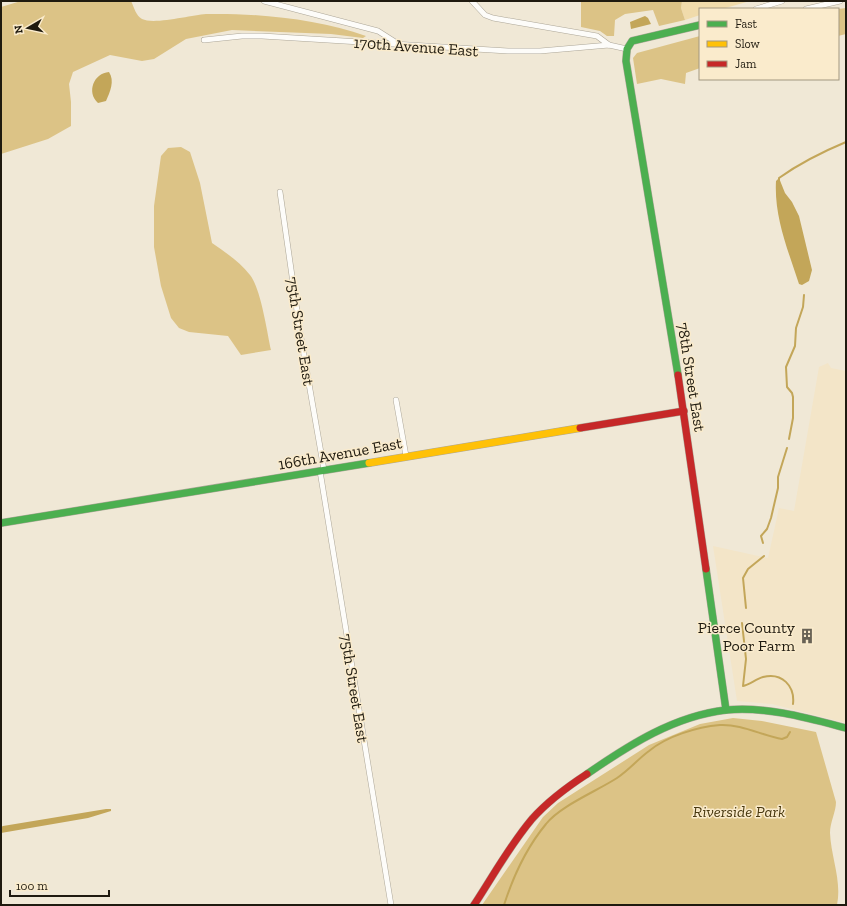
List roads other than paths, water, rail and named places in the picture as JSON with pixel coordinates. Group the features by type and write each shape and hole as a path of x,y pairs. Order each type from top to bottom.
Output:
{"street":[{"path":"264,1 378,31 401,46"},
{"path":"472,1 485,15 493,18 597,36 609,45"},
{"path":"759,8 782,1"},
{"path":"810,8 840,1"},
{"path":"627,49 632,41 699,25"},
{"name":"170th Avenue East","path":"204,40 242,36 262,36 401,46 525,52 609,45 627,49"},
{"name":"78th Street East","path":"627,49 626,61 684,411 726,710"},
{"name":"75th Street East","path":"280,192 300,332 390,905"},
{"path":"396,400 406,456"},
{"name":"166th Avenue East","path":"1,524 684,411"},
{"path":"474,905 519,836 536,814 553,798 604,763 653,733 684,720 726,710 767,712 846,728"}],"waterway":[{"path":"779,181 779,178 803,163 846,142"},
{"path":"789,439 793,418 793,397 792,393 787,387 786,367 795,346 796,328 803,307 804,295"},
{"path":"763,543 761,536 767,529 771,518 778,488 778,477 787,448"},
{"path":"746,608 743,578 748,569 764,556"},
{"path":"742,623 746,659 743,686 763,677 776,677 786,682 789,686 792,691 793,704"},
{"path":"504,905 516,873 527,852 539,833 552,817 569,805 626,772 645,754 664,741 692,730 720,725 736,726 782,739 787,737 790,732"}],"place":[{"name":"Pierce County Poor Farm","path":"807,636"}],"park label":[{"name":"Riverside Park","path":"739,811"}]}
